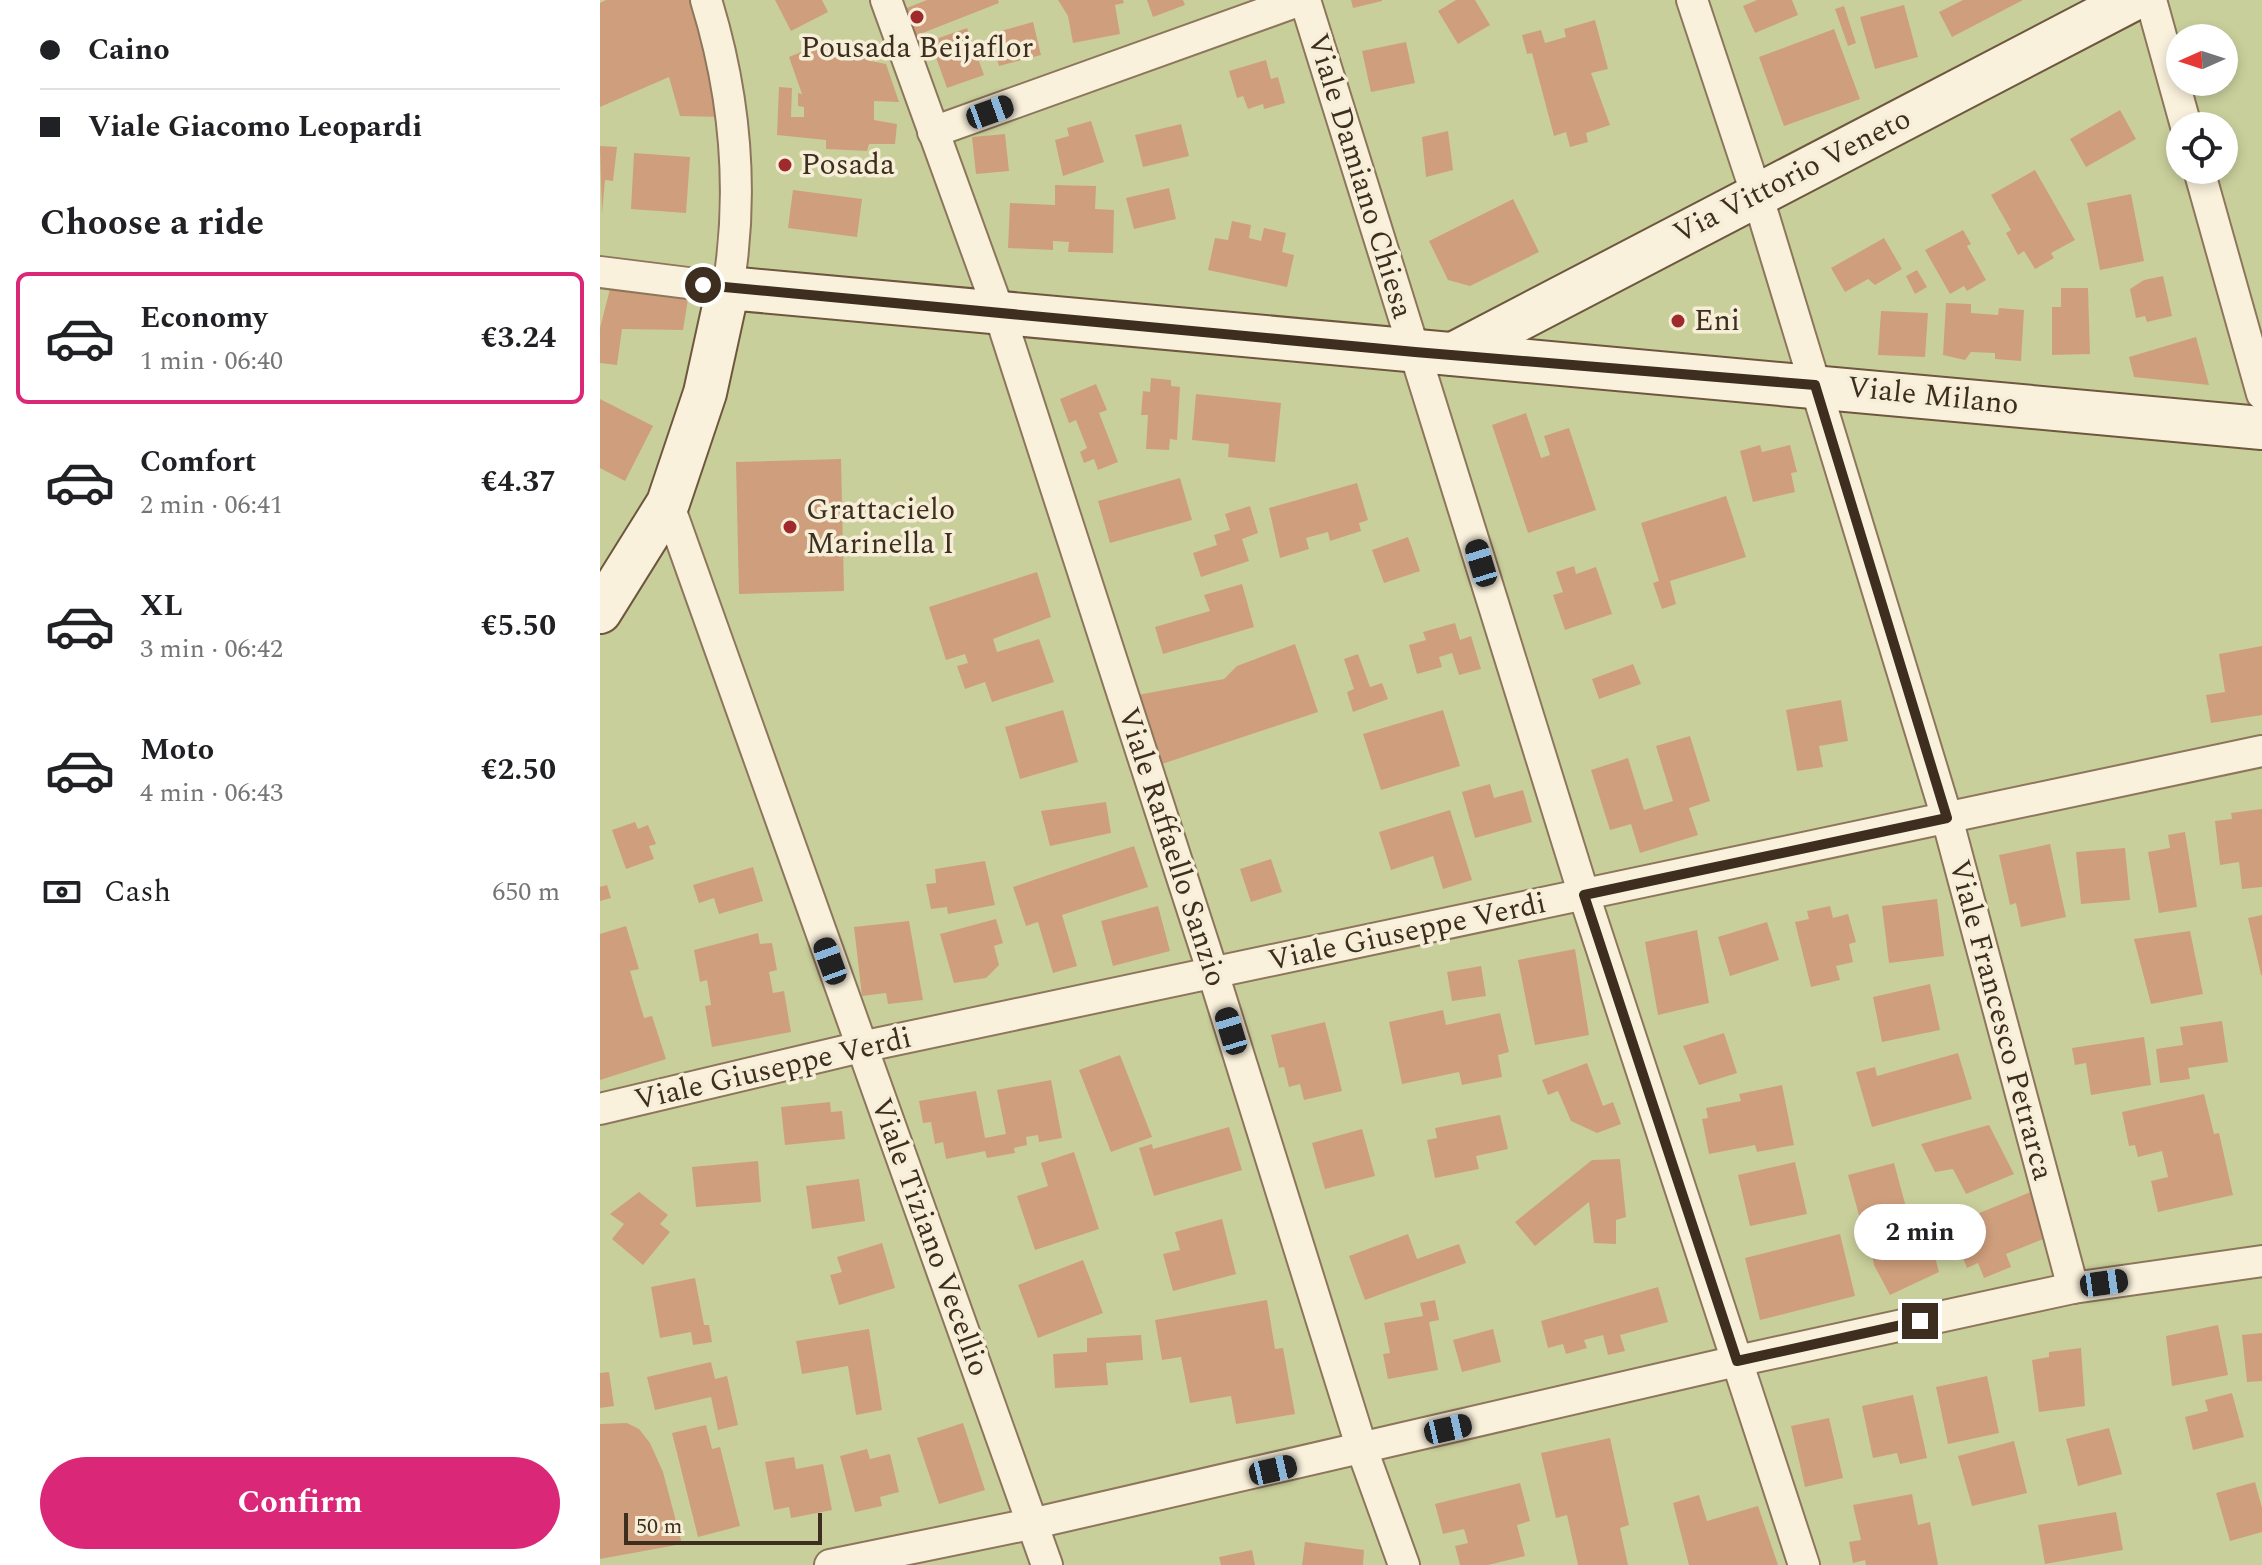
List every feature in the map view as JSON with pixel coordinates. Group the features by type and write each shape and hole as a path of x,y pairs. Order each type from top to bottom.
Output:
{"street":[{"path":"600,612 668,503 705,393 728,288 736,240 738,177 730,104 706,0"},
{"name":"Viale Raffaello Sanzio","path":"886,0 999,312 1213,973 1362,1449 1404,1565"},
{"path":"933,132 1303,0"},
{"name":"Viale Damiano Chiesa","path":"1303,0 1434,353 1584,895 1804,1565"},
{"name":"Viale Francesco Petrarca","path":"1692,0 1815,385 1947,818 2073,1288"},
{"name":"Via Vittorio Veneto","path":"1434,353 1518,320 2132,0"},
{"path":"2151,0 2182,112"},
{"path":"2203,184 2262,394"},
{"name":"Viale Milano","path":"600,272 728,288 2262,428"},
{"path":"1518,320 1513,342 1529,361"},
{"name":"Viale Tiziano Vecellio","path":"668,503 861,1047 1035,1523 1047,1565"},
{"name":"Viale Giuseppe Verdi","path":"600,1109 861,1047 2262,751"},
{"path":"830,1565 1035,1523 1737,1361 2073,1288 2262,1261"}],"green space":[{"path":"600,0 2262,0 2262,1565 600,1565"}],"building":[{"path":"606,0 695,0 720,117 680,116 669,77 600,107 600,3"},
{"path":"775,0 822,0 828,12 791,31"},
{"path":"927,0 998,0 999,3 915,36 904,9"},
{"path":"1058,0 1123,0 1124,3 1115,5 1120,34 1073,43 1068,16"},
{"path":"1147,0 1183,0 1185,5 1153,17"},
{"path":"1351,0 1382,0 1382,1 1353,8"},
{"path":"1456,0 1475,0 1490,25 1458,44 1438,11"},
{"path":"1757,0 1792,0 1798,15 1755,33 1743,6"},
{"path":"1963,0 2023,0 1952,37 1939,12"},
{"path":"1904,5 1918,57 1875,69 1860,17"},
{"path":"1844,6 1856,43 1848,46 1835,9"},
{"path":"1595,20 1608,69 1591,73 1610,125 1586,133 1588,142 1570,147 1566,132 1554,136 1532,53 1527,54 1522,35 1541,30 1545,43 1566,37 1564,29"},
{"path":"1033,22 1041,55 999,66 990,34"},
{"path":"967,28 984,75 947,88 933,49 925,52 922,44"},
{"path":"1834,29 1860,99 1784,126 1759,57"},
{"path":"858,42 866,60 886,64 899,102 874,101 874,120 897,124 895,144 869,144 867,151 826,149 826,140 777,135 779,87 792,88 791,117 804,117 804,107 798,106 798,93 802,94 789,57 818,45 825,52"},
{"path":"1406,42 1415,83 1371,92 1362,51"},
{"path":"1266,60 1271,79 1278,77 1285,103 1264,109 1263,104 1248,109 1243,96 1237,98 1229,71"},
{"path":"2120,110 2136,139 2086,167 2070,139"},
{"path":"1091,121 1104,162 1063,176 1055,140 1069,136 1067,128"},
{"path":"1181,124 1189,156 1143,167 1135,135"},
{"path":"1448,131 1453,170 1426,177 1422,137"},
{"path":"1005,134 1009,171 976,174 972,137"},
{"path":"600,146 617,147 613,181 605,180 602,214"},
{"path":"634,153 690,157 686,213 631,209"},
{"path":"2035,170 2075,240 2051,253 2054,258 2035,269 2024,251 2018,255 2006,233 2011,230 1991,195"},
{"path":"1055,185 1096,186 1095,209 1114,210 1113,253 1068,252 1069,242 1053,241 1053,250 1008,248 1010,203 1055,205"},
{"path":"1169,188 1176,219 1134,229 1126,198"},
{"path":"793,190 862,199 857,237 788,228"},
{"path":"2131,194 2144,261 2100,270 2087,203"},
{"path":"1513,199 1539,252 1470,286 1448,280 1429,241"},
{"path":"1232,221 1251,225 1249,238 1261,241 1264,228 1286,233 1282,252 1294,255 1287,287 1208,270 1215,238 1228,240"},
{"path":"1963,230 1971,244 1967,246 1986,280 1967,291 1964,286 1950,294 1925,250"},
{"path":"1884,238 1902,269 1875,285 1868,279 1845,292 1831,268"},
{"path":"1917,270 1927,287 1915,294 1906,276"},
{"path":"2163,276 2172,316 2147,322 2145,316 2136,318 2130,289 2144,280"},
{"path":"2061,288 2088,288 2090,354 2052,355 2052,307 2061,307"},
{"path":"610,289 689,293 683,330 622,329 617,365 600,363 600,328"},
{"path":"1946,303 1971,304 1971,313 1998,315 1999,308 2024,310 2021,361 1995,359 1995,353 1971,352 1965,360 1943,355"},
{"path":"1881,311 1928,313 1925,357 1878,355"},
{"path":"2196,337 2209,385 2134,377 2129,357"},
{"path":"1151,378 1171,380 1171,386 1180,387 1177,440 1170,439 1169,450 1146,449 1148,415 1141,415 1143,391 1150,392"},
{"path":"1096,384 1107,410 1099,413 1118,462 1098,470 1094,459 1084,463 1080,452 1087,448 1076,420 1069,423 1060,399"},
{"path":"1196,394 1281,403 1275,462 1228,457 1229,444 1192,440"},
{"path":"600,399 653,426 625,481 600,468"},
{"path":"1526,413 1541,458 1550,455 1544,436 1569,428 1596,510 1528,533 1492,425"},
{"path":"1760,445 1762,452 1790,445 1797,472 1791,473 1795,492 1753,502 1740,451"},
{"name":"Grattacielo Marinella I","path":"841,459 844,591 739,594 736,462"},
{"path":"1180,478 1192,520 1110,543 1098,501"},
{"path":"1357,483 1368,520 1359,523 1361,531 1330,541 1328,532 1306,538 1309,549 1280,558 1269,508"},
{"path":"1726,496 1746,557 1670,581 1676,604 1662,609 1653,583 1659,581 1641,523"},
{"path":"1250,506 1258,533 1242,539 1249,561 1201,577 1193,553 1217,545 1214,535 1230,530 1225,514"},
{"path":"1408,537 1420,571 1384,583 1372,550"},
{"path":"1574,566 1576,574 1596,567 1612,614 1565,630 1553,595 1563,592 1556,572"},
{"path":"1037,572 1051,617 993,639 997,652 1039,639 1054,682 992,702 985,682 965,689 957,666 968,663 965,654 946,660 929,607"},
{"path":"1242,584 1254,627 1163,654 1155,627 1210,611 1204,595"},
{"path":"1455,623 1460,640 1471,636 1481,669 1459,675 1452,653 1439,657 1442,667 1417,674 1409,645 1426,640 1423,632"},
{"path":"1295,644 1318,712 1159,765 1132,696 1224,679 1237,666"},
{"path":"2262,646 2262,715 2211,723 2206,695 2225,692 2219,654"},
{"path":"1358,654 1370,687 1382,683 1388,699 1353,712 1347,692 1354,689 1344,659"},
{"path":"1633,664 1641,684 1599,699 1592,679"},
{"path":"1841,700 1848,741 1819,746 1823,767 1797,771 1786,710"},
{"path":"1063,710 1078,762 1020,779 1005,727"},
{"path":"1443,710 1460,766 1381,790 1363,734"},
{"path":"1690,736 1710,801 1689,808 1698,835 1640,853 1631,824 1610,830 1591,770 1628,758 1644,810 1673,801 1656,746"},
{"path":"1490,784 1494,798 1523,790 1532,822 1475,838 1462,792"},
{"path":"1106,802 1111,833 1050,846 1041,811"},
{"path":"2262,809 2262,887 2242,889 2239,862 2220,865 2215,821 2232,819 2231,813"},
{"path":"1450,810 1472,880 1443,889 1433,856 1391,870 1379,832"},
{"path":"635,822 638,829 648,825 656,844 649,846 654,859 626,869 612,830"},
{"path":"2185,832 2197,907 2159,913 2148,852 2170,848 2168,835"},
{"path":"2050,844 2066,917 2021,927 2016,903 2010,905 1999,855"},
{"path":"1134,846 1148,887 1062,915 1077,966 1053,973 1038,922 1026,926 1013,887"},
{"path":"2125,848 2130,900 2081,904 2076,852"},
{"path":"1271,859 1282,892 1251,902 1240,869"},
{"path":"985,861 995,905 948,914 947,907 931,909 926,884 936,883 935,869"},
{"path":"753,867 763,901 719,914 714,898 699,903 693,885"},
{"path":"607,885 611,898 600,901 600,887"},
{"path":"1937,899 1944,956 1889,963 1882,906"},
{"path":"1158,906 1170,951 1113,966 1101,921"},
{"path":"1830,906 1833,918 1848,914 1856,942 1849,944 1853,962 1836,966 1840,980 1811,987 1795,922 1809,919 1807,911"},
{"path":"2262,915 2262,975 2261,975 2248,918"},
{"path":"996,919 1003,943 994,946 999,965 986,978 954,983 940,934"},
{"path":"909,921 923,1000 888,1004 886,993 862,996 854,927"},
{"path":"1767,922 1779,960 1730,976 1718,937"},
{"path":"626,926 639,969 630,971 644,1018 652,1016 666,1059 600,1080 600,934"},
{"path":"1697,930 1709,1003 1658,1015 1645,942"},
{"path":"2190,931 2203,994 2151,1004 2134,939"},
{"path":"758,933 760,944 772,943 777,970 769,972 773,993 784,991 791,1032 712,1047 705,1006 711,1005 707,980 700,982 694,950"},
{"path":"1575,949 1589,1035 1535,1045 1518,960"},
{"path":"1481,966 1486,996 1452,1001 1447,972"},
{"path":"1930,984 1940,1030 1882,1042 1873,997"},
{"path":"1443,1010 1446,1025 1500,1013 1509,1052 1498,1055 1502,1077 1462,1085 1459,1072 1402,1084 1389,1022"},
{"path":"2222,1021 2228,1062 2188,1068 2190,1079 2160,1083 2156,1049 2183,1045 2180,1027"},
{"path":"1325,1022 1342,1091 1304,1100 1300,1084 1289,1087 1284,1067 1279,1068 1271,1035"},
{"path":"1724,1033 1737,1073 1699,1085 1683,1046"},
{"path":"2144,1037 2151,1085 2091,1095 2086,1063 2075,1065 2072,1048"},
{"path":"1958,1053 1972,1099 1872,1127 1856,1072 1875,1067 1877,1076"},
{"path":"1120,1055 1152,1137 1111,1152 1079,1070"},
{"path":"1587,1063 1603,1106 1613,1102 1621,1124 1597,1133 1571,1121 1558,1091 1548,1095 1542,1080"},
{"path":"1051,1080 1062,1138 1039,1142 1038,1135 1026,1137 1027,1145 1014,1148 1015,1153 987,1158 985,1151 946,1159 943,1142 935,1144 931,1122 923,1123 919,1101 976,1091 985,1138 1006,1134 997,1090"},
{"path":"1782,1085 1794,1145 1757,1152 1755,1145 1709,1154 1702,1119 1708,1118 1706,1108 1741,1101 1739,1094"},
{"path":"2204,1094 2214,1134 2219,1133 2233,1195 2158,1212 2151,1181 2168,1177 2162,1151 2138,1157 2135,1145 2129,1146 2122,1112"},
{"path":"830,1102 831,1112 842,1111 845,1139 785,1145 781,1107"},
{"path":"1500,1115 1508,1149 1476,1156 1479,1169 1435,1178 1427,1140 1437,1138 1435,1128"},
{"path":"1989,1125 2014,1174 1966,1194 1953,1169 1935,1172 1921,1144"},
{"path":"1229,1127 1242,1170 1154,1196 1139,1148 1152,1144 1153,1149"},
{"path":"1362,1129 1375,1176 1325,1189 1312,1143"},
{"path":"1074,1152 1099,1229 1035,1250 1017,1196 1048,1186 1041,1163"},
{"path":"1620,1159 1626,1217 1616,1220 1616,1244 1594,1243 1589,1202 1535,1246 1515,1222 1592,1160"},
{"path":"758,1161 761,1202 696,1207 692,1167"},
{"path":"1795,1162 1807,1214 1750,1226 1738,1175"},
{"path":"1894,1163 1906,1207 1921,1206 1939,1272 1890,1295 1874,1265 1865,1218 1860,1219 1848,1175"},
{"path":"859,1179 865,1221 812,1229 806,1186"},
{"path":"2033,1191 2051,1236 2006,1254 2011,1267 1984,1278 1978,1263 1967,1268 1950,1225"},
{"path":"639,1192 668,1215 660,1224 670,1232 643,1265 612,1239 624,1224 610,1214"},
{"path":"1222,1219 1236,1274 1173,1291 1163,1254 1180,1250 1175,1232"},
{"path":"1408,1234 1417,1259 1459,1244 1466,1263 1365,1300 1349,1256"},
{"path":"1840,1234 1855,1296 1760,1320 1745,1258"},
{"path":"882,1243 895,1288 839,1305 830,1275 842,1272 837,1257"},
{"path":"1083,1260 1103,1313 1038,1338 1018,1285"},
{"path":"695,1278 704,1325 709,1325 712,1342 693,1345 691,1332 660,1338 651,1287"},
{"path":"1658,1287 1668,1322 1620,1335 1625,1351 1608,1355 1603,1335 1584,1340 1587,1348 1566,1354 1563,1344 1548,1348 1541,1321"},
{"path":"1267,1300 1275,1349 1283,1348 1295,1414 1236,1424 1231,1396 1190,1403 1181,1357 1162,1360 1155,1320"},
{"path":"1435,1300 1439,1320 1429,1322 1438,1370 1388,1379 1383,1354 1390,1353 1384,1323 1423,1316 1420,1303"},
{"path":"2218,1325 2228,1375 2172,1386 2166,1336"},
{"path":"869,1329 882,1410 856,1415 848,1366 802,1374 796,1341"},
{"path":"1493,1329 1501,1362 1462,1372 1453,1340"},
{"path":"2262,1333 2262,1381 2247,1382 2242,1335"},
{"path":"1141,1335 1143,1360 1106,1363 1108,1385 1055,1388 1053,1354 1087,1352 1087,1338"},
{"path":"2081,1348 2085,1406 2039,1412 2032,1360 2049,1357 2049,1352"},
{"path":"711,1362 715,1379 727,1376 738,1425 718,1430 711,1397 655,1410 647,1377"},
{"path":"609,1372 614,1406 600,1408 600,1373"},
{"path":"1987,1376 1999,1433 1948,1444 1936,1387"},
{"path":"2232,1393 2244,1437 2193,1450 2185,1417 2208,1411 2205,1400"},
{"path":"1913,1395 1927,1458 1900,1464 1897,1453 1873,1458 1862,1406"},
{"path":"1829,1418 1843,1478 1805,1487 1791,1426"},
{"path":"627,1423 639,1429 650,1443 663,1472 682,1544 600,1559 600,1424"},
{"path":"963,1423 985,1490 939,1504 917,1438"},
{"path":"706,1425 712,1449 720,1447 740,1526 698,1537 672,1433"},
{"path":"2109,1428 2122,1474 2078,1486 2066,1439"},
{"path":"1610,1438 1629,1525 1620,1528 1628,1565 1578,1565 1567,1515 1556,1518 1541,1453"},
{"path":"2014,1441 2027,1493 1972,1506 1958,1456"},
{"path":"867,1449 870,1459 890,1454 899,1492 880,1497 882,1506 855,1512 840,1456"},
{"path":"794,1457 796,1469 823,1464 832,1510 791,1518 789,1507 774,1510 765,1462"},
{"path":"2255,1482 2262,1508 2262,1532 2230,1541 2216,1493"},
{"path":"1520,1483 1530,1521 1517,1525 1525,1556 1488,1565 1460,1565 1455,1546 1468,1543 1464,1529 1443,1534 1435,1504"},
{"path":"1912,1494 1918,1525 1930,1522 1938,1565 1866,1565 1865,1560 1853,1563 1849,1542 1861,1540 1853,1505"},
{"path":"1699,1495 1707,1521 1758,1506 1778,1565 1689,1565 1673,1503"},
{"path":"2116,1512 2123,1550 2045,1564 2038,1525"},
{"path":"1305,1542 1364,1550 1363,1565 1302,1565"},
{"path":"1252,1550 1255,1565 1221,1565 1219,1557"}],"place":[{"name":"Pousada Beijaflor","path":"917,17"},
{"name":"Posada","path":"785,165"},
{"name":"Eni","path":"1678,321"},
{"name":"Grattacielo Marinella I","path":"790,527"}],"route":[{"path":"703,285 1415,352 1815,385 1947,818 1584,895 1737,1361 1920,1321"}]}
